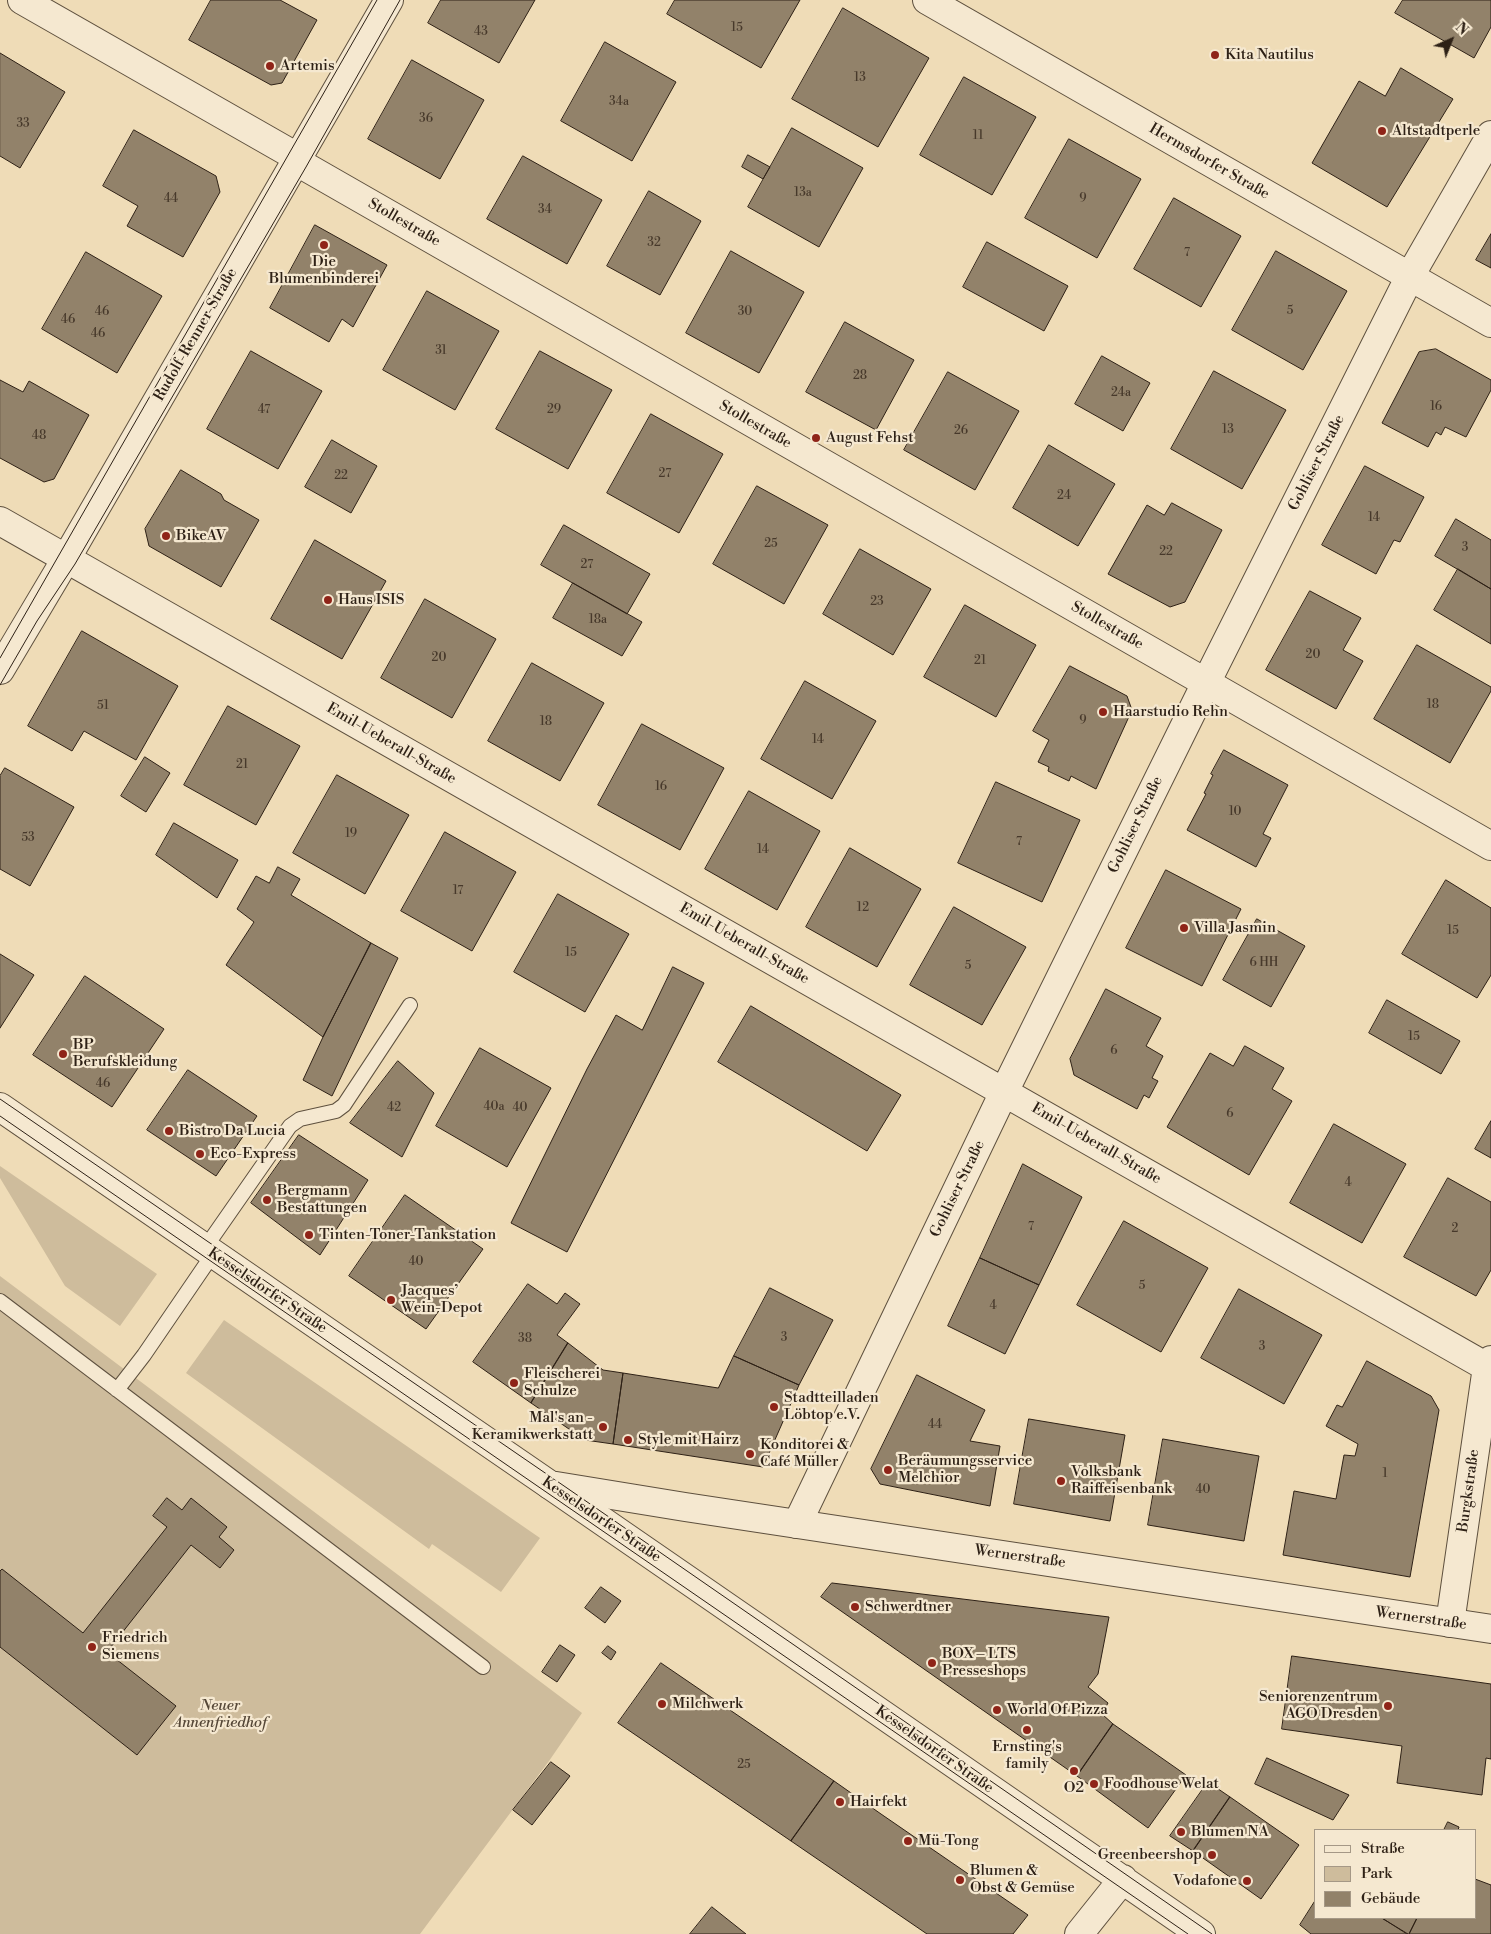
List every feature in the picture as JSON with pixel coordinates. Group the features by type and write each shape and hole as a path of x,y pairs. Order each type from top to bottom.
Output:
{"street":[{"name":"Stollestraße","path":"22,0 298,158 306,167 323,177 1491,846"},
{"name":"Rudolf-Renner-Straße","path":"0,670 389,0"},
{"name":"Hermsdorfer Straße","path":"927,0 1491,323"},
{"name":"Gohliser Straße","path":"797,1524 1004,1092 1206,683 1410,276 1491,135"},
{"name":"Emil-Ueberall-Straße","path":"0,521 1004,1092 1489,1363"},
{"name":"Kesselsdorfer Straße","path":"0,1107 1201,1934"},
{"name":"Burgkstraße","path":"1450,1623 1489,1363"},
{"name":"Wernerstraße","path":"550,1485 1491,1629"},
{"path":"1079,1934 1123,1879"}],"lane":[{"path":"116,1390 144,1355 290,1126 300,1119 336,1110 344,1105 410,1005"},
{"path":"0,1301 482,1667"}],"green space":[{"path":"0,1166 157,1274 120,1326 65,1286 0,1178"},
{"name":"Neuer Annenfriedhof","path":"0,1276 582,1713 549,1761 420,1934 0,1934"},
{"path":"224,1320 540,1538 501,1592 432,1544 429,1549 186,1373"}],"building":[{"path":"211,0 280,0 317,20 282,83 271,85 189,40"},
{"path":"441,0 535,0 499,63 428,23"},
{"path":"675,0 800,0 761,68 667,14"},
{"path":"1403,0 1491,0 1491,27 1474,58 1395,13"},
{"path":"843,8 929,58 878,147 792,99"},
{"path":"605,42 676,82 632,161 561,121"},
{"path":"0,53 65,92 20,168 0,156"},
{"path":"412,60 484,100 440,179 368,139"},
{"name":"Altstadtperle","path":"1401,68 1453,99 1387,207 1312,163 1359,81 1385,96"},
{"path":"964,77 1036,117 992,195 920,155"},
{"path":"792,128 863,168 819,247 748,207"},
{"path":"134,130 216,176 220,192 183,257 127,226 138,206 103,186"},
{"path":"1069,139 1141,179 1097,258 1025,218"},
{"path":"748,155 770,167 763,179 742,167"},
{"path":"523,156 602,200 567,264 487,219"},
{"path":"649,191 701,221 660,295 607,266"},
{"path":"1174,198 1241,236 1201,307 1134,269"},
{"path":"315,225 387,265 353,327 342,319 329,342 270,308"},
{"path":"1491,234 1491,268 1476,260"},
{"path":"987,242 1068,286 1044,331 963,287"},
{"path":"731,251 804,292 759,373 686,333"},
{"path":"1276,251 1347,291 1303,370 1232,330"},
{"path":"86,252 162,296 117,373 42,329"},
{"path":"427,291 499,331 455,410 383,370"},
{"path":"845,322 914,360 876,430 806,392"},
{"path":"1436,349 1491,380 1491,390 1466,437 1445,427 1441,435 1436,432 1428,447 1382,423 1419,352"},
{"path":"251,351 322,391 278,469 207,429"},
{"path":"540,351 612,390 568,469 496,429"},
{"path":"1102,356 1150,383 1123,431 1075,404"},
{"path":"1214,371 1286,410 1242,489 1171,449"},
{"path":"948,372 1019,411 975,490 904,450"},
{"path":"0,380 23,392 29,381 89,415 54,479 44,482 0,458"},
{"path":"651,414 723,454 679,533 607,493"},
{"path":"332,440 377,466 351,513 305,487"},
{"path":"1049,445 1115,484 1078,546 1013,508"},
{"path":"1365,466 1424,497 1400,542 1394,540 1376,574 1322,545"},
{"path":"181,470 221,494 224,500 259,520 221,587 149,546 145,529"},
{"path":"757,486 828,525 784,604 713,564"},
{"path":"1172,503 1222,530 1185,602 1170,607 1108,574 1147,505 1164,515"},
{"path":"1456,519 1491,540 1491,589 1435,556"},
{"path":"564,525 650,574 627,614 541,565"},
{"name":"Haus ISIS","path":"315,540 386,581 342,659 271,619"},
{"path":"860,549 931,589 893,655 823,614"},
{"path":"1458,569 1491,589 1491,644 1434,610"},
{"path":"573,583 642,622 622,656 553,618"},
{"path":"1310,591 1361,618 1343,650 1363,661 1336,709 1266,670"},
{"path":"425,599 496,639 452,718 381,678"},
{"path":"965,605 1036,645 996,717 924,677"},
{"path":"82,631 178,686 136,760 84,731 72,751 28,726"},
{"path":"1417,645 1491,687 1491,691 1450,763 1374,719"},
{"path":"532,663 604,703 560,781 488,741"},
{"path":"1070,666 1127,696 1132,710 1096,789 1071,776 1069,781 1048,771 1049,767 1038,762 1049,740 1033,731"},
{"path":"805,681 876,721 832,799 761,759"},
{"path":"228,706 300,746 256,825 184,785"},
{"path":"642,724 724,768 680,850 598,805"},
{"path":"1224,750 1288,785 1263,834 1271,838 1256,867 1187,830 1206,794 1204,793 1213,775 1211,774"},
{"path":"145,757 170,773 146,812 121,796"},
{"path":"5,768 74,807 30,886 0,869 0,776"},
{"path":"337,775 409,815 365,894 293,853"},
{"path":"996,782 1080,820 1042,902 958,863"},
{"path":"749,791 820,831 777,910 705,869"},
{"path":"174,823 238,860 217,898 156,855"},
{"path":"445,832 516,872 472,951 401,911"},
{"path":"850,848 921,889 877,967 806,927"},
{"path":"278,867 300,879 291,895 371,943 323,1037 226,965 254,922 237,909 256,876 269,883"},
{"name":"Villa Jasmin","path":"1166,870 1241,909 1202,986 1126,948"},
{"path":"1446,880 1491,908 1491,975 1477,998 1402,954"},
{"path":"558,894 629,934 585,1012 514,972"},
{"path":"954,907 1026,947 982,1025 910,985"},
{"path":"1257,919 1305,946 1271,1007 1223,980"},
{"path":"371,943 398,958 332,1096 303,1080"},
{"path":"0,954 34,975 0,1028"},
{"path":"673,967 704,983 567,1252 511,1223 587,1069 616,1015 642,1030"},
{"path":"85,976 164,1029 112,1107 33,1055"},
{"path":"1106,989 1161,1018 1146,1046 1163,1056 1152,1078 1158,1081 1149,1098 1144,1095 1137,1109 1074,1075 1070,1059"},
{"path":"1387,1000 1460,1041 1441,1074 1369,1033"},
{"path":"751,1006 901,1095 867,1151 718,1062"},
{"path":"1245,1046 1284,1068 1272,1089 1292,1101 1249,1175 1167,1127 1210,1053 1233,1066"},
{"path":"480,1048 551,1088 507,1167 436,1126"},
{"path":"398,1061 434,1093 402,1157 350,1123"},
{"path":"188,1070 257,1116 216,1176 147,1130"},
{"path":"1491,1121 1491,1158 1475,1149"},
{"path":"1334,1124 1406,1164 1362,1243 1290,1203"},
{"path":"299,1135 368,1180 320,1255 251,1203"},
{"path":"1023,1164 1082,1197 1039,1285 980,1258"},
{"path":"1448,1178 1491,1202 1491,1270 1476,1296 1404,1257"},
{"path":"405,1195 483,1249 426,1329 349,1276"},
{"path":"1124,1221 1208,1268 1161,1352 1077,1305"},
{"path":"980,1258 1039,1285 1005,1354 948,1326"},
{"path":"528,1284 557,1304 565,1293 580,1304 557,1335 568,1343 531,1403 473,1362"},
{"path":"770,1288 833,1320 799,1385 734,1356"},
{"path":"1239,1289 1322,1335 1284,1404 1201,1358"},
{"path":"568,1343 603,1370 623,1373 613,1444 585,1440 531,1403"},
{"path":"734,1356 799,1385 763,1467 613,1444 623,1373 718,1388"},
{"path":"1367,1361 1431,1396 1439,1410 1410,1577 1283,1555 1294,1491 1336,1499 1344,1455 1355,1456 1358,1444 1326,1426 1337,1405 1342,1407"},
{"path":"917,1375 985,1410 970,1441 1000,1446 990,1506 880,1484 871,1469"},
{"path":"1029,1419 1125,1435 1110,1521 1014,1504"},
{"path":"1163,1439 1259,1456 1244,1541 1148,1525"},
{"path":"167,1498 182,1510 191,1498 227,1527 219,1537 234,1550 220,1568 191,1545 107,1652 176,1706 137,1755 0,1647 0,1571 2,1569 83,1633 167,1527 153,1516"},
{"path":"832,1583 1109,1617 1098,1674 1088,1687 1108,1703 1102,1714 1113,1724 1077,1776 821,1597"},
{"path":"601,1587 621,1601 605,1623 585,1608"},
{"path":"560,1645 575,1655 557,1682 542,1672"},
{"path":"608,1646 616,1652 611,1660 602,1653"},
{"name":"Seniorenzentrum AGO Dresden","path":"1292,1656 1491,1684 1491,1759 1486,1758 1482,1795 1397,1783 1402,1746 1282,1729"},
{"path":"661,1663 834,1781 791,1841 618,1723"},
{"path":"1113,1724 1186,1775 1148,1828 1077,1776"},
{"path":"1267,1758 1349,1795 1333,1820 1255,1784"},
{"path":"551,1762 570,1776 532,1825 513,1810"},
{"path":"834,1781 1028,1915 1013,1934 927,1934 791,1841"},
{"path":"1208,1782 1230,1797 1193,1851 1170,1836"},
{"path":"1230,1797 1299,1845 1261,1899 1193,1851"},
{"path":"1448,1822 1459,1827 1458,1829 1444,1829"},
{"path":"1476,1879 1491,1885 1491,1934 1409,1934 1416,1919 1476,1919"},
{"path":"1314,1903 1314,1919 1384,1919 1407,1934 1311,1934 1300,1925"},
{"path":"712,1907 746,1934 690,1934"},
{"path":"1384,1919 1416,1919 1409,1934"}],"tram line":[{"path":"0,658 377,0"},
{"path":"0,685 37,621 75,564 306,167 400,0"},
{"path":"0,1099 1212,1934"},
{"path":"0,1116 1188,1934"}],"place":[{"name":"Kita Nautilus","path":"1215,55"},
{"name":"Artemis","path":"270,66"},
{"name":"Altstadtperle","path":"1382,131"},
{"name":"Die Blumenbinderei","path":"324,245"},
{"name":"August Fehst","path":"816,438"},
{"name":"BikeAV","path":"166,536"},
{"name":"Haus ISIS","path":"328,600"},
{"name":"Haarstudio Rehn","path":"1103,712"},
{"name":"Villa Jasmin","path":"1184,928"},
{"name":"BP Berufskleidung","path":"63,1054"},
{"name":"Bistro Da Lucia","path":"169,1131"},
{"name":"Eco-Express","path":"200,1154"},
{"name":"Bergmann Bestattungen","path":"267,1200"},
{"name":"Tinten-Toner-Tankstation","path":"309,1235"},
{"name":"Jacques’ Wein-Depot","path":"391,1300"},
{"name":"Fleischerei Schulze","path":"514,1383"},
{"name":"Stadtteilladen Löbtop e.V.","path":"774,1407"},
{"name":"Mal's an - Keramikwerkstatt","path":"603,1427"},
{"name":"Style mit Hairz","path":"628,1440"},
{"name":"Konditorei & Café Müller","path":"750,1454"},
{"name":"Beräumungsservice Melchior","path":"888,1470"},
{"name":"Volksbank Raiffeisenbank","path":"1061,1481"},
{"name":"Schwerdtner","path":"855,1607"},
{"name":"Friedrich Siemens","path":"92,1647"},
{"name":"BOX – LTS Presseshops","path":"932,1663"},
{"name":"Milchwerk","path":"662,1704"},
{"name":"Seniorenzentrum AGO Dresden","path":"1388,1706"},
{"name":"World Of Pizza","path":"997,1710"},
{"name":"Ernsting's family","path":"1027,1730"},
{"name":"O2","path":"1074,1771"},
{"name":"Foodhouse Welat","path":"1094,1784"},
{"name":"Hairfekt","path":"840,1802"},
{"name":"Blumen NA","path":"1181,1832"},
{"name":"Mü-Tong","path":"908,1841"},
{"name":"Greenbeershop","path":"1212,1855"},
{"name":"Blumen & Obst & Gemüse","path":"960,1880"},
{"name":"Vodafone","path":"1247,1881"}]}
